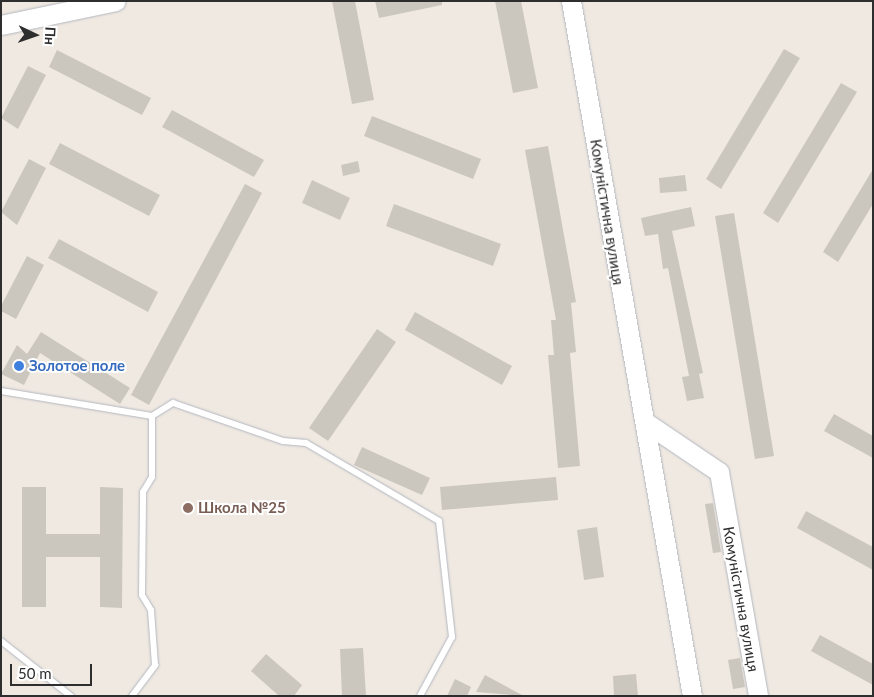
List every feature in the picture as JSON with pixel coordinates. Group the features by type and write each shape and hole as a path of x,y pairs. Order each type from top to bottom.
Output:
{"street":[{"path":"1,25 116,1"},
{"name":"Комуністична вулиця","path":"571,1 692,696"},
{"name":"Комуністична вулиця","path":"645,422 719,472 758,696"}],"lane":[{"path":"1,391 152,416 173,403 283,441 306,443 439,521 452,637 420,696"},
{"path":"132,696 155,665 151,610 142,595 143,492 152,477 152,416"},
{"path":"1,641 71,696"}],"building":[{"path":"332,1 355,1 374,100 352,104"},
{"path":"375,1 442,1 442,5 379,18"},
{"path":"495,1 521,1 538,88 513,93"},
{"path":"784,49 800,58 721,189 706,179"},
{"path":"57,50 151,98 142,115 49,67"},
{"path":"28,66 46,75 18,129 1,118"},
{"path":"841,83 857,92 778,223 763,213"},
{"path":"172,110 264,160 254,177 162,127"},
{"path":"372,116 481,159 473,179 364,136"},
{"path":"60,143 160,195 149,216 49,164"},
{"path":"548,146 576,302 571,303 576,352 570,353 580,466 558,468 548,355 554,355 551,320 556,320 525,150"},
{"path":"29,159 46,168 17,225 1,212"},
{"path":"358,161 360,172 343,176 341,165"},
{"path":"873,169 873,204 838,262 823,252"},
{"path":"685,175 687,191 660,193 659,178"},
{"path":"312,180 350,198 340,220 302,203"},
{"path":"245,184 262,193 149,405 131,395"},
{"path":"394,204 501,244 493,266 386,226"},
{"path":"691,207 695,226 672,231 703,373 699,374 704,398 687,401 682,377 689,376 668,268 663,269 658,234 645,236 641,218"},
{"path":"734,213 774,456 755,459 715,216"},
{"path":"59,239 158,292 148,312 48,258"},
{"path":"27,256 44,265 16,319 1,311 1,306"},
{"path":"415,312 512,366 502,385 405,330"},
{"path":"377,329 396,342 328,441 309,428"},
{"path":"41,332 130,388 120,404 40,353 24,385 1,374 17,345 27,354"},
{"path":"834,414 873,436 873,458 824,431"},
{"path":"362,447 430,478 422,495 354,465"},
{"path":"556,477 558,500 442,510 440,487"},
{"path":"22,487 46,487 46,534 100,534 100,487 123,488 122,608 100,607 100,557 46,557 46,607 22,607"},
{"path":"713,503 721,552 713,553 705,504"},
{"path":"806,511 873,547 873,570 797,528"},
{"path":"597,527 604,577 584,580 577,530"},
{"path":"820,635 873,664 873,685 811,651"},
{"path":"363,648 366,696 342,696 340,649"},
{"path":"266,654 302,685 294,696 279,696 251,671"},
{"path":"740,658 745,687 733,689 728,660"},
{"path":"636,674 638,696 614,696 613,676"},
{"path":"485,675 524,696 476,692"},
{"path":"455,679 471,687 467,696 447,696"}],"place":[{"name":"Золотое поле","path":"19,366"},
{"name":"Школа №25","path":"188,508"}]}
